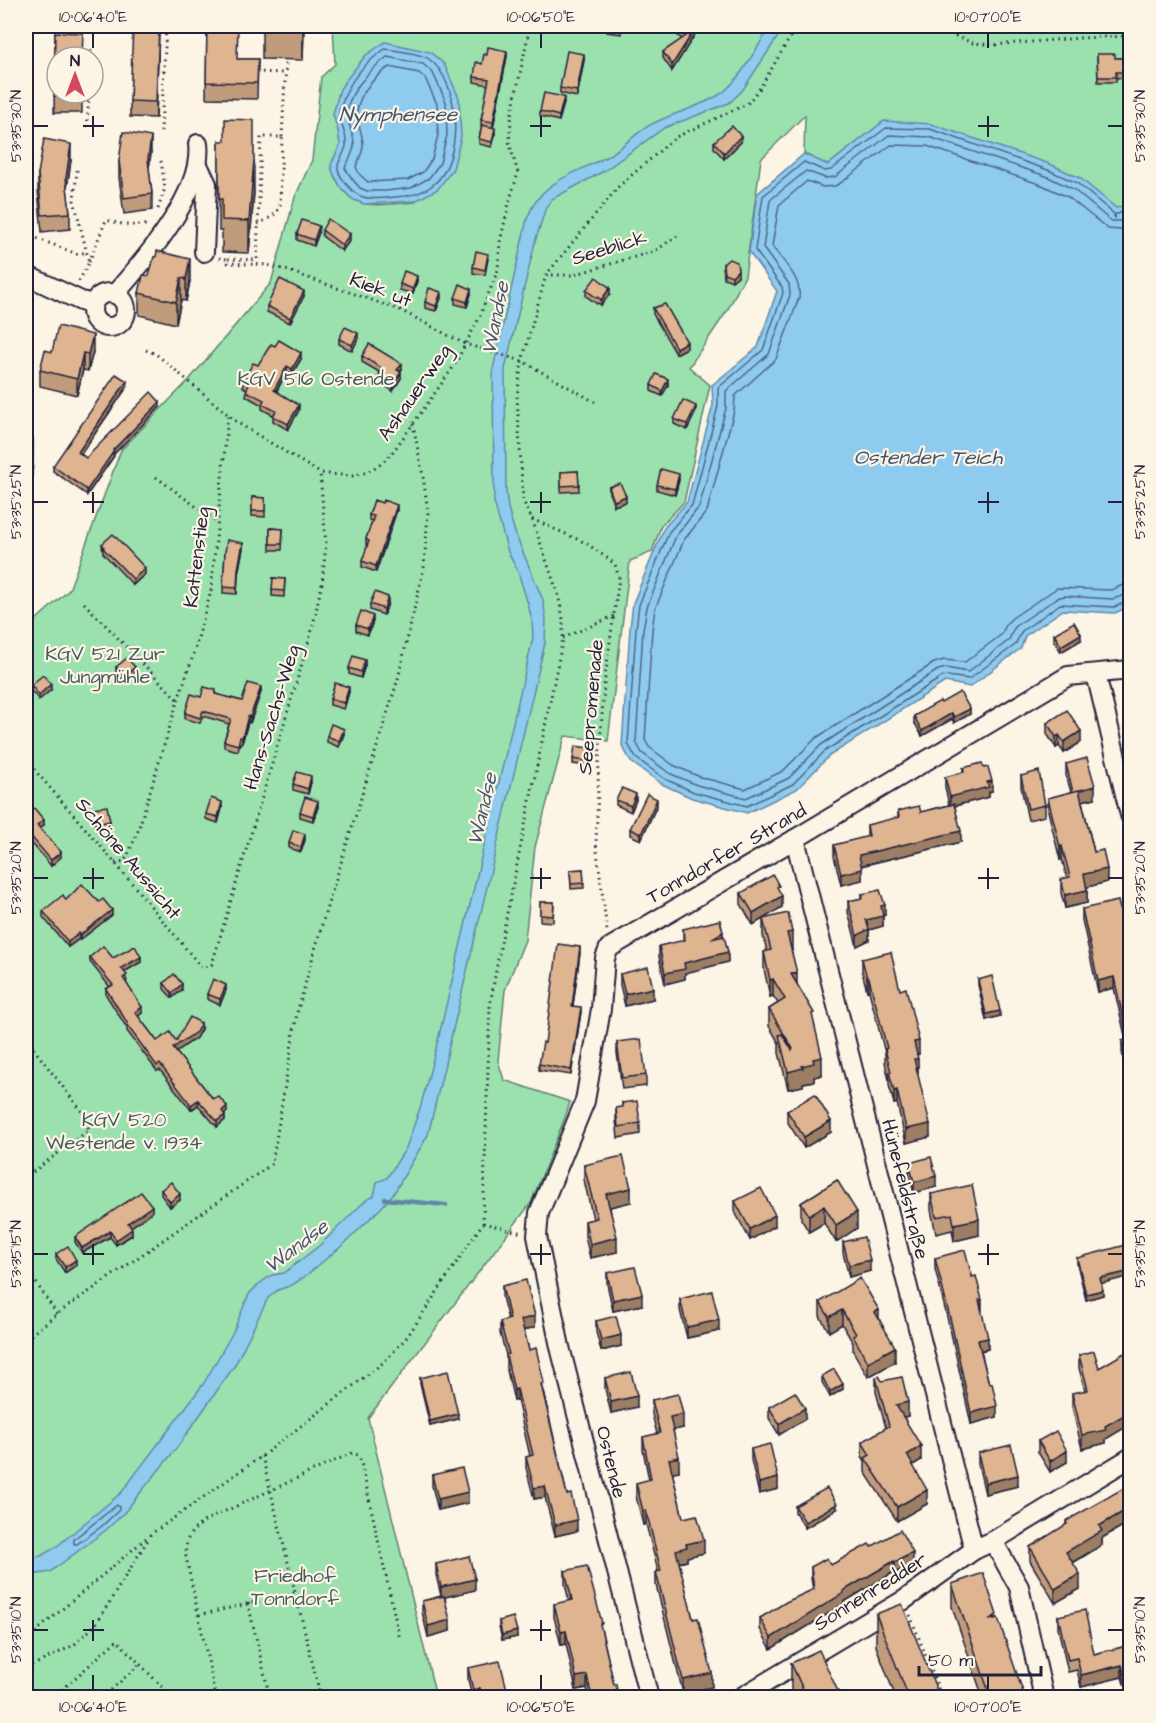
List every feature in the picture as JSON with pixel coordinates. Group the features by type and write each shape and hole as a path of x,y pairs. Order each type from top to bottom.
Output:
{"street":[{"path":"115,294 152,249 188,192 198,165 198,144"},
{"path":"198,165 207,184 204,252"},
{"path":"26,274 70,296 93,304"},
{"path":"115,294 123,301 126,311 122,321 113,326 103,326 93,315 93,304 100,296 115,294"},
{"name":"Tonndorfer Strand","path":"609,948 1068,676 1131,670"},
{"path":"1096,674 1131,815"},
{"name":"Hünefeldstraße","path":"795,839 974,1550"},
{"path":"537,1236 539,1213 585,1101 601,1009 605,958 609,948"},
{"name":"Ostende","path":"537,1236 560,1347 649,1698"},
{"name":"Sonnenredder","path":"740,1698 904,1600 974,1550 993,1541 1131,1458"},
{"path":"993,1541 1019,1587 1044,1698"}],"path":[{"path":"162,132 166,26"},
{"name":"Ashauerweg","path":"146,350 156,354 228,416 320,472 352,476 367,472 382,463 392,453 454,366 478,318 498,270 500,242 518,173 509,142 512,112 531,26"},
{"path":"26,1640 151,1534 262,1456 384,1362 407,1337 483,1223 490,1005 563,638 563,619 558,594 532,519 523,501 517,396 522,361 546,275 619,186 676,136 747,104 760,88 797,26"},
{"path":"940,26 957,37 973,43 993,45 1131,36"},
{"path":"258,224 271,218 280,206 286,63"},
{"path":"253,72 286,73"},
{"path":"87,127 88,105"},
{"path":"204,252 214,257 257,260 261,136"},
{"path":"254,137 282,137"},
{"path":"70,296 89,262 106,220 126,225 148,226 158,209 165,188 161,161"},
{"path":"77,170 74,200 89,262"},
{"path":"1114,217 1119,215"},
{"name":"Seeblick","path":"546,275 573,275 594,269 655,250 677,236"},
{"path":"28,237 67,253 87,252"},
{"name":"Kiek ut","path":"228,259 228,263 267,265 283,269 400,310 465,345 522,361"},
{"path":"522,361 595,402"},
{"name":"Kattenstieg","path":"115,863 125,861 137,834 211,591 228,416"},
{"path":"26,1339 57,1314 272,1164 297,1013 325,914 398,679 424,567 428,512 413,424"},
{"name":"Hans-Sachs-Weg","path":"212,964 312,630 322,582 326,543 320,472"},
{"path":"156,477 217,522"},
{"name":"Seepromenade","path":"532,519 586,543 615,564 619,578 604,685 596,843 609,948"},
{"path":"84,603 178,700"},
{"path":"563,638 614,616"},
{"name":"Schöne Aussicht","path":"26,760 202,968 212,964"},
{"path":"26,1038 84,1113 89,1130 26,1177"},
{"path":"483,1223 537,1236"},
{"path":"26,1268 57,1314"},
{"path":"216,1698 186,1557 186,1542 194,1529 206,1520 352,1453 358,1455 362,1462 400,1640"},
{"path":"262,1456 321,1698"},
{"path":"26,1667 74,1645 96,1624 151,1534"},
{"path":"199,1615 296,1593"},
{"path":"904,1600 942,1698"},
{"path":"249,1604 270,1698"},
{"path":"52,1698 117,1640 170,1698"},
{"path":"102,1698 140,1664"},
{"path":"228,1698 268,1689"},
{"path":"26,1691 32,1698"}],"green space":[{"path":"333,26 1130,26 1130,484 884,121 828,165 804,154 805,115 761,159 745,276 727,311 689,367 710,385 684,502 661,526 652,552 630,561 608,741 565,736 535,847 525,940 505,990 498,1061 504,1080 570,1102 566,1115 531,1203 368,1418 436,1697 26,1698 26,629 69,590 121,450 189,380 271,283 295,197 312,160 321,77 335,64","holes":["333,114 415,202 373,205 363,203 346,193 332,170 340,142"]}],"water":[{"path":"771,26 785,26 742,91 729,103 664,128 604,171 552,199 546,207 535,242 505,369 506,491 515,533 543,600 546,620 545,643 428,1135 394,1193 381,1208 343,1245 303,1278 278,1290 268,1298 235,1365 176,1449 123,1514 106,1530 50,1572 26,1576 26,1559 41,1556 56,1547 121,1493 204,1383 233,1332 249,1294 272,1275 284,1273 320,1245 366,1200 374,1196 377,1182 387,1178 406,1148 421,1105 438,1040 533,638 528,604 518,572 508,552 494,502 493,369 527,219 541,194 551,186 611,154 650,125 704,103 726,90"},
{"name":"Nymphensee","path":"385,42 430,52 444,64 459,98 461,137 453,169 438,189 415,201 364,204 352,199 342,189 333,173 331,165 340,145 333,114 340,89 347,79 365,56"},
{"name":"Ostender Teich","path":"884,121 931,124 1050,164 1080,178 1116,208 1130,203 1130,606 1115,613 1063,610 1025,636 1021,648 970,687 945,682 829,756 797,789 747,813 692,798 662,784 631,762 622,745 633,603 664,528 687,502 713,405 712,385 758,347 777,291 749,252 757,194 804,154 828,165"}],"building":[{"path":"133,26 159,26 156,102 130,101"},
{"path":"207,26 238,26 237,59 258,59 257,83 206,82"},
{"path":"303,26 303,28 262,27"},
{"path":"681,26 697,26 672,65 663,52 686,36 678,31"},
{"path":"55,32 83,33 82,45 55,45"},
{"path":"488,47 507,51 493,122 481,120 489,79 474,77 476,62 482,64"},
{"path":"567,51 584,54 577,91 560,88"},
{"path":"1097,54 1115,54 1115,58 1130,58 1130,72 1116,72 1116,77 1098,77"},
{"path":"544,93 564,97 559,116 540,111"},
{"path":"225,119 254,120 254,160 249,221 222,220 222,199 219,199 219,141 225,141"},
{"path":"482,125 495,128 492,142 479,139"},
{"path":"732,126 741,136 724,153 714,142"},
{"path":"123,132 151,137 148,159 152,194 124,198 119,161"},
{"path":"44,139 71,144 66,178 70,213 42,215 38,174"},
{"path":"328,219 350,234 342,245 322,230"},
{"path":"302,220 319,226 314,240 297,234"},
{"path":"157,251 190,259 186,279 181,278 176,302 139,293 143,275 149,276"},
{"path":"476,251 488,254 485,270 473,267"},
{"path":"729,259 737,262 738,270 732,276 724,273 723,264"},
{"path":"404,271 417,276 413,289 400,284"},
{"path":"596,277 610,288 601,300 586,290"},
{"path":"280,279 304,291 290,318 267,306"},
{"path":"460,284 471,289 467,302 455,298"},
{"path":"429,288 441,292 436,306 425,302"},
{"path":"665,304 687,342 676,348 653,308"},
{"path":"58,326 93,335 88,354 83,353 77,379 40,370 45,350 52,352"},
{"path":"345,327 358,333 352,345 339,339"},
{"path":"279,340 301,353 292,369 287,366 274,390 299,405 288,424 273,416 276,411 262,404 264,400 246,391 249,385 243,381 253,363 258,365 271,344 275,346"},
{"path":"369,344 402,364 397,370 401,372 393,385 379,376 383,369 362,356"},
{"path":"116,374 127,381 78,452 86,458 151,392 160,402 113,450 87,490 53,466"},
{"path":"656,374 668,379 662,391 651,385"},
{"path":"683,400 696,406 687,424 674,419"},
{"path":"26,439 33,439 32,460 27,460 26,483"},
{"path":"661,469 679,474 675,489 657,485"},
{"path":"578,471 579,485 561,486 561,472"},
{"path":"620,483 626,496 614,501 609,487"},
{"path":"252,497 265,498 265,511 252,511"},
{"path":"374,500 382,503 383,500 397,505 376,566 362,561 369,541 366,539 374,516 369,515"},
{"path":"270,528 283,529 282,544 270,544"},
{"path":"113,534 145,568 133,579 103,548 102,544"},
{"path":"227,540 243,543 237,588 223,587"},
{"path":"273,578 285,579 284,591 272,590"},
{"path":"375,592 388,597 384,609 370,604"},
{"path":"361,611 373,616 368,629 356,625"},
{"path":"1074,622 1081,634 1061,646 1054,634"},
{"path":"353,656 365,660 361,672 349,668"},
{"path":"127,658 135,667 124,676 116,667"},
{"path":"43,675 51,684 39,695 31,685"},
{"path":"248,683 261,687 238,745 224,741 231,719 203,711 200,718 185,713 191,694 201,697 204,687 216,690 215,694 242,701"},
{"path":"335,683 349,687 344,703 330,699"},
{"path":"960,692 970,709 954,717 952,713 922,731 914,716"},
{"path":"1067,710 1081,731 1064,742 1059,735 1056,737 1047,723"},
{"path":"331,724 344,729 339,741 327,736"},
{"path":"575,746 589,748 586,761 573,759"},
{"path":"1087,758 1095,786 1073,792 1066,764"},
{"path":"982,763 984,768 988,767 992,781 987,782 989,787 950,797 945,777 964,772 963,768"},
{"path":"1039,771 1045,805 1028,809 1021,776"},
{"path":"297,772 311,776 308,789 293,784"},
{"path":"622,788 636,794 631,806 616,800"},
{"path":"1079,790 1094,852 1103,850 1107,869 1084,874 1087,890 1065,895 1061,879 1070,877 1048,798"},
{"path":"647,794 657,799 641,834 630,829"},
{"path":"305,797 318,801 313,816 300,812"},
{"path":"211,798 222,802 218,817 206,814"},
{"path":"954,804 961,831 859,855 862,869 841,874 834,845 869,836 867,825 899,817 898,811 919,806 921,812"},
{"path":"107,806 110,821 96,824 93,808"},
{"path":"34,808 44,820 37,825 61,852 51,860 29,834 26,837 26,816"},
{"path":"293,830 305,834 301,847 289,843"},
{"path":"583,869 584,883 571,884 570,870"},
{"path":"773,875 782,896 753,913 741,893"},
{"path":"82,884 99,902 103,899 112,910 68,942 43,911 63,895 66,900"},
{"path":"880,890 885,905 881,906 883,916 866,920 869,929 857,936 848,901 863,898 862,894"},
{"path":"1118,901 1131,953 1131,1065 1127,1066 1122,1041 1128,1039 1114,977 1098,981 1082,909"},
{"path":"540,902 554,902 553,916 540,915"},
{"path":"788,913 792,932 787,933 797,973 791,974 814,1013 812,1014 822,1057 813,1059 814,1063 802,1066 803,1068 788,1072 779,1035 782,1034 793,1049 769,1009 785,999 773,979 770,980 764,952 771,950 763,919"},
{"path":"720,920 723,932 711,939 724,936 728,952 684,963 685,969 665,973 659,946 685,940 683,929"},
{"path":"558,944 580,947 572,1006 581,1007 571,1070 539,1064 543,1042 545,1043"},
{"path":"103,946 113,958 135,946 141,957 121,968 127,975 123,978 142,1007 135,1012 157,1041 170,1032 176,1041 190,1017 201,1023 196,1032 173,1048 213,1099 218,1096 227,1106 222,1111 225,1115 217,1121 198,1100 191,1105 160,1064 157,1066 127,1025 106,989 113,985 90,957"},
{"path":"891,952 900,990 906,988 919,1041 914,1042 918,1059 914,1059 930,1124 906,1129 897,1090 894,1091 889,1072 891,1072 885,1049 887,1048 862,959"},
{"path":"648,967 653,988 625,994 620,974"},
{"path":"174,974 182,984 172,993 164,983"},
{"path":"992,976 1000,1011 986,1014 978,980"},
{"path":"213,979 226,985 220,999 207,994"},
{"path":"641,1039 646,1075 622,1078 617,1042"},
{"path":"815,1094 831,1121 804,1137 787,1111"},
{"path":"637,1101 640,1123 618,1127 616,1108 623,1107 622,1103"},
{"path":"26,1137 32,1146 26,1150"},
{"path":"623,1156 631,1188 606,1194 617,1237 590,1244 585,1221 597,1218 584,1165"},
{"path":"931,1157 936,1176 914,1182 909,1163"},
{"path":"837,1180 857,1212 836,1225 824,1206 809,1215 801,1203"},
{"path":"171,1182 180,1194 170,1202 161,1190"},
{"path":"972,1185 979,1219 954,1224 952,1214 936,1217 931,1194"},
{"path":"761,1188 775,1215 750,1229 735,1201"},
{"path":"141,1192 152,1206 128,1223 132,1229 116,1240 110,1231 82,1248 75,1237"},
{"path":"864,1237 870,1260 849,1265 843,1242"},
{"path":"1126,1245 1131,1271 1100,1278 1103,1290 1086,1294 1077,1258"},
{"path":"68,1246 76,1260 65,1267 56,1254"},
{"path":"965,1250 972,1277 976,1276 982,1300 979,1300 988,1338 978,1340 997,1406 971,1413 935,1258"},
{"path":"635,1267 642,1294 613,1300 607,1273"},
{"path":"860,1278 879,1310 875,1312 895,1347 868,1362 842,1310 829,1317 820,1302"},
{"path":"526,1280 535,1316 521,1320 529,1350 536,1348 544,1383 541,1384 567,1495 571,1494 577,1520 555,1525 545,1486 534,1488 526,1457 533,1455 517,1389 514,1390 506,1355 509,1354 500,1322 510,1319 502,1286"},
{"path":"712,1291 719,1320 687,1327 680,1299"},
{"path":"616,1316 621,1335 601,1340 596,1321"},
{"path":"1131,1349 1131,1411 1105,1426 1106,1430 1082,1435 1072,1393 1088,1390 1079,1355 1094,1351 1099,1368"},
{"path":"834,1369 843,1384 830,1392 822,1376"},
{"path":"448,1371 458,1414 430,1421 420,1378"},
{"path":"631,1372 637,1396 611,1402 605,1378"},
{"path":"879,1376 882,1381 902,1377 908,1402 896,1405 921,1446 907,1455 927,1490 897,1507 865,1458 870,1455 862,1442 889,1426 876,1378"},
{"path":"795,1392 805,1408 779,1424 769,1407"},
{"path":"678,1394 683,1414 670,1417 679,1457 669,1459 683,1518 697,1515 704,1540 686,1544 687,1547 676,1550 693,1619 698,1618 712,1673 683,1680 656,1572 661,1571 646,1510 643,1511 636,1483 651,1479 643,1437 660,1433 652,1400"},
{"path":"1056,1431 1067,1451 1050,1461 1038,1441"},
{"path":"770,1444 778,1478 759,1483 751,1449"},
{"path":"1011,1445 1018,1475 985,1483 978,1453"},
{"path":"462,1468 468,1492 438,1499 432,1475"},
{"path":"827,1488 837,1504 805,1522 795,1506"},
{"path":"1124,1488 1131,1500 1131,1507 1099,1526 1102,1531 1066,1552 1080,1574 1055,1589 1030,1547 1067,1524 1066,1521"},
{"path":"900,1530 913,1553 894,1561 843,1591 844,1593 771,1638 760,1618 814,1589 811,1567 827,1558 831,1565 869,1544 871,1547"},
{"path":"469,1556 475,1579 441,1587 436,1564"},
{"path":"587,1566 618,1698 592,1698 587,1675 576,1677 566,1631 561,1632 554,1604 572,1600 565,1571"},
{"path":"983,1573 997,1615 989,1620 998,1618 1025,1698 991,1698 952,1584"},
{"path":"444,1596 450,1620 428,1626 422,1601"},
{"path":"902,1604 940,1698 909,1698 876,1614"},
{"path":"1085,1610 1094,1654 1131,1645 1131,1671 1124,1673 1122,1665 1081,1675 1077,1658 1068,1660 1058,1616"},
{"path":"1131,1616 1131,1627 1126,1618"},
{"path":"513,1617 517,1631 502,1635 499,1621"},
{"path":"819,1650 841,1698 807,1698 791,1663"},
{"path":"500,1661 509,1698 482,1698 480,1688 473,1690 468,1668"},
{"path":"1096,1691 1098,1698 1073,1698 1073,1697"}],"waterway":[{"path":"385,1199 446,1205"}],"water label":[{"name":"Wandse","path":"495,318"},
{"name":"Wandse","path":"482,809"},
{"name":"Wandse","path":"296,1246"}],"park label":[{"name":"KGV 516 Ostende","path":"316,378"},
{"name":"KGV 521 Zur Jungmühle","path":"105,664"},
{"name":"KGV 520 Westende v. 1934","path":"124,1130"},
{"name":"Friedhof Tonndorf","path":"295,1586"}]}
